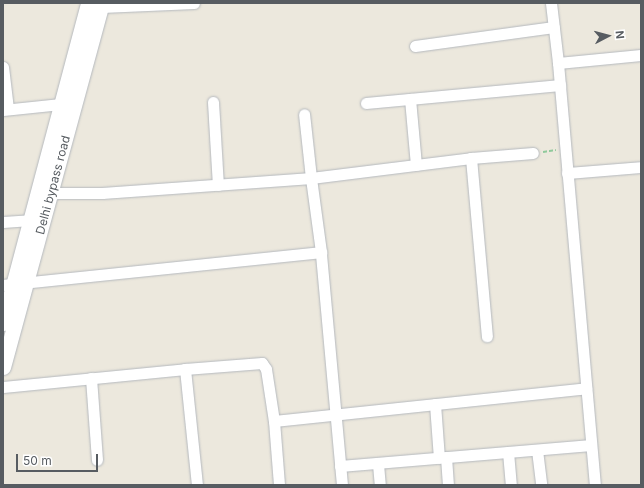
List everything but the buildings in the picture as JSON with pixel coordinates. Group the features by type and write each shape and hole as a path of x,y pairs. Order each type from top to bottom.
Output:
{"main road":[{"name":"Delhi bypass road","path":"3,323 61,104 97,4"},
{"name":"Delhi bypass road","path":"3,367 14,284 50,193 97,4"}],"street":[{"path":"97,4 194,3"},
{"path":"551,3 558,63 595,485"},
{"path":"415,46 554,27"},
{"path":"558,63 641,56"},
{"path":"3,67 5,109 61,104"},
{"path":"366,103 560,86"},
{"path":"410,99 416,165"},
{"path":"213,102 218,185"},
{"path":"304,114 321,252 337,415 342,485"},
{"path":"50,193 102,193 311,178 471,158 533,153"},
{"path":"471,158 487,336"},
{"path":"567,173 641,167"},
{"path":"3,222 30,220"},
{"path":"14,284 321,252"},
{"path":"3,387 186,368 262,363 266,369 274,421 279,485"},
{"path":"186,368 196,485"},
{"path":"90,378 97,460"},
{"path":"274,421 586,388"},
{"path":"435,404 442,457 448,485"},
{"path":"340,466 591,445"},
{"path":"537,450 541,485"},
{"path":"508,452 511,485"},
{"path":"378,464 380,485"}],"path":[{"path":"533,153 565,150"}]}
